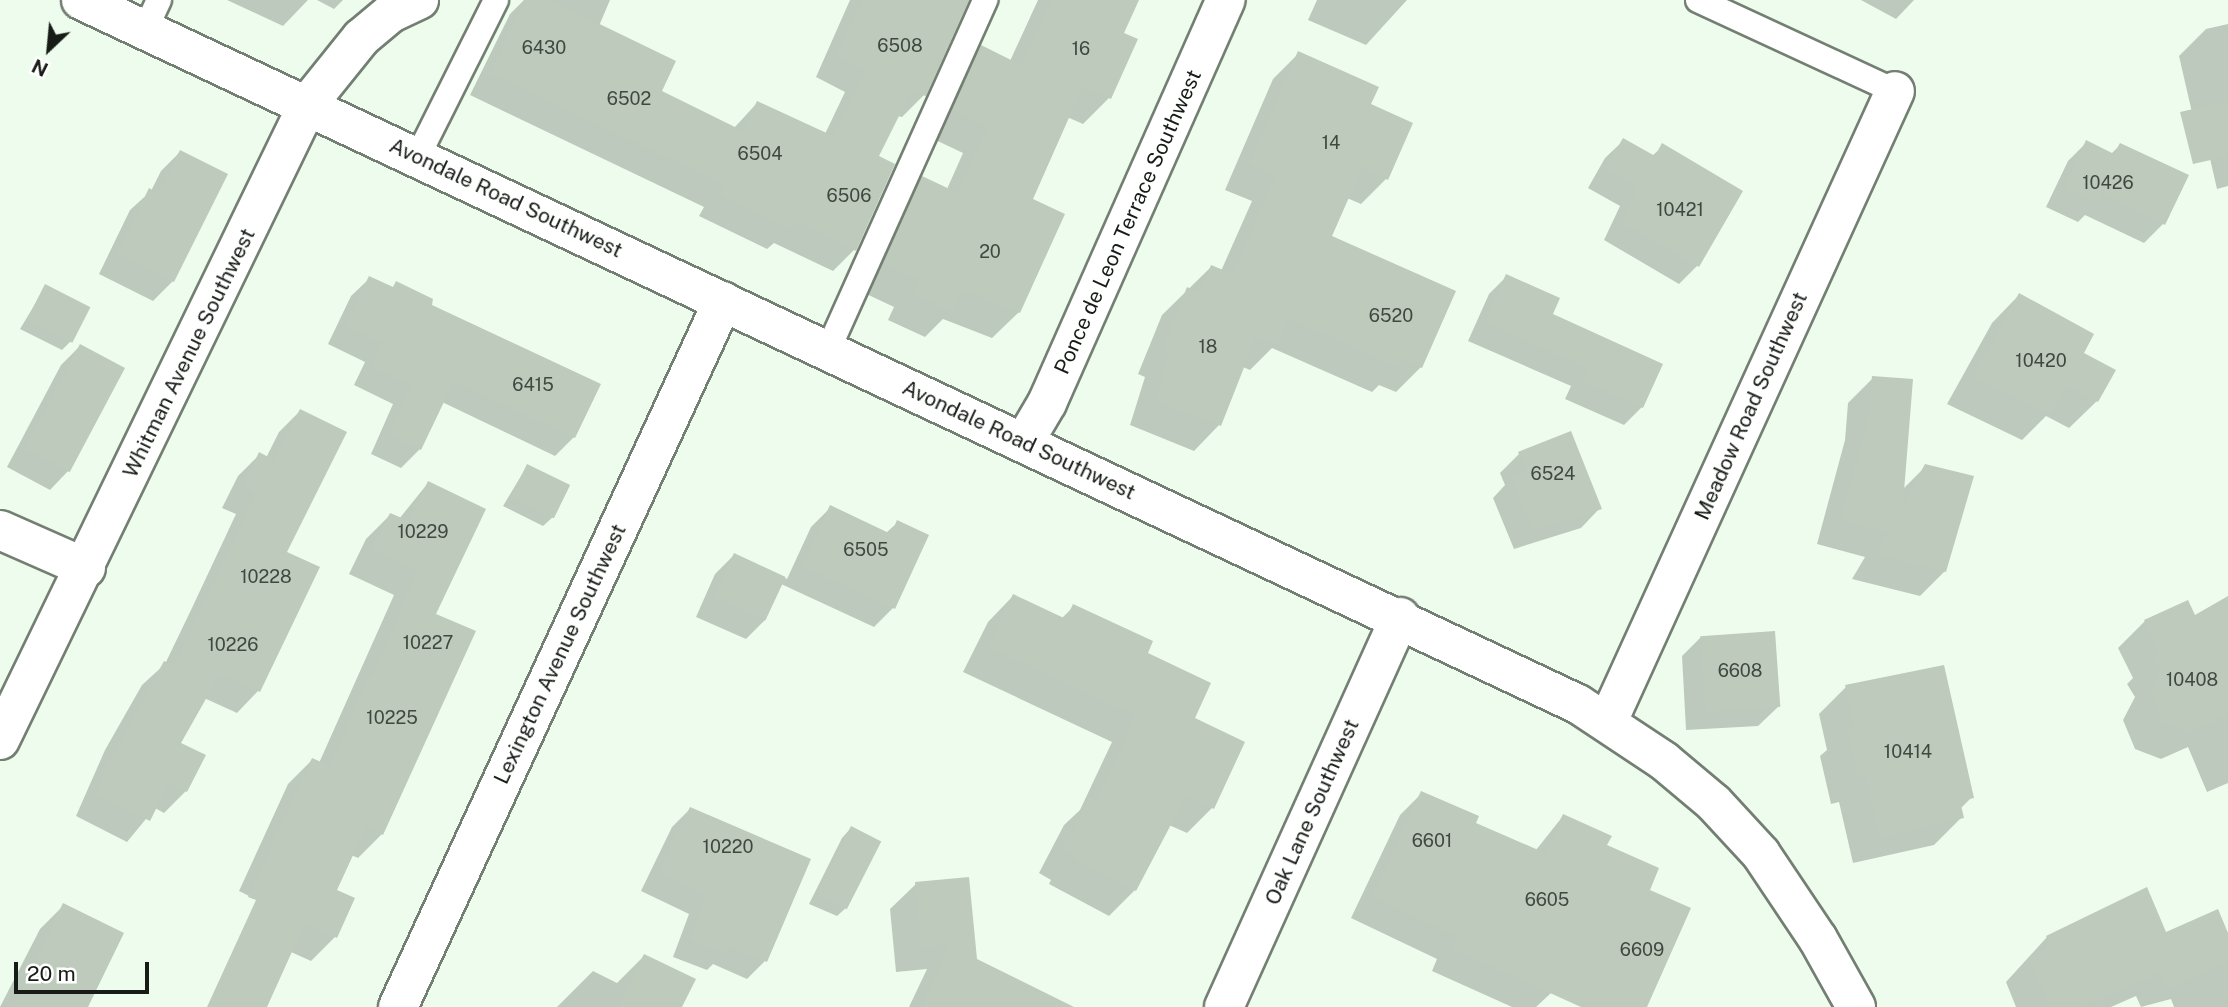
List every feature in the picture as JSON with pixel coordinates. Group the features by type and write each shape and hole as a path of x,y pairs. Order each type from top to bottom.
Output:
{"street":[{"name":"Avondale Road Southwest","path":"81,0 152,15 308,104 1400,617 1608,721 1714,803 1761,855 1818,939 1856,1007"},
{"name":"Whitman Avenue Southwest","path":"0,740 86,568 308,104 360,38 391,13 419,0"},
{"name":"Ponce de Leon Terrace Southwest","path":"1024,442 1053,390 1226,0"},
{"name":"Meadow Road Southwest","path":"1608,721 1895,91"},
{"name":"Lexington Avenue Southwest","path":"398,1007 723,301"},
{"path":"0,530 86,568"},
{"name":"Oak Lane Southwest","path":"1224,1007 1400,617"}],"lane":[{"path":"418,156 496,0"},
{"path":"828,350 985,0"},
{"path":"1698,0 1895,91"}],"building":[{"path":"526,0 550,0 676,61 662,91 743,131 757,101 833,136 866,70 836,55 863,0 969,0 926,96 911,92 879,156 895,164 856,251 794,221 790,229 720,195 724,185 490,73"},
{"path":"1052,0 1139,0 1124,33 1138,39 1111,99 1083,86 1033,199 1065,214 1020,313 963,291 953,312 913,293 919,280 883,263 922,176 958,193 988,127 952,109 981,45 1021,65"},
{"path":"1298,51 1379,87 1371,104 1413,123 1388,180 1362,168 1332,236 1456,291 1422,368 1403,359 1399,367 1288,318 1277,345 1256,337 1221,426 1155,400 1170,351 1162,349 1187,287 1200,293 1211,265 1233,274 1276,175 1249,164"},
{"path":"2228,101 2228,156 2193,164 2180,112"},
{"path":"1623,138 1655,156 1662,143 1743,191 1699,267 1621,222 1637,187 1605,169"},
{"path":"2086,140 2114,154 2120,143 2189,175 2165,225 2102,195 2098,204 2064,188"},
{"path":"180,150 228,174 174,282 117,254 149,188 158,193"},
{"path":"1506,274 1560,298 1553,314 1663,364 1643,408 1582,381 1588,368 1485,322"},
{"path":"369,276 393,287 396,281 433,299 432,305 601,384 575,438 454,381 421,450 389,435 411,385 371,366 382,343 345,325"},
{"path":"45,284 90,307 72,343 27,320"},
{"path":"2019,293 2094,334 2084,353 2116,370 2098,402 2067,385 2051,414 1973,377"},
{"path":"80,344 125,368 70,472 25,448"},
{"path":"1872,376 1913,379 1903,504 1925,464 1974,476 1946,572 1876,554 1888,532 1841,520 1869,413"},
{"path":"300,409 347,432 287,552 320,567 260,692 220,674 181,743 206,755 187,792 169,783 150,821 96,795 105,769 164,661 174,666 256,493 243,486 259,452 274,460"},
{"path":"1571,431 1602,509 1533,531 1511,477 1526,471 1518,452"},
{"path":"527,464 570,485 554,518 511,497"},
{"path":"428,481 486,509 436,614 476,631 383,835 366,827 337,890 355,898 337,938 305,923 267,1007 207,1007 256,900 248,897 312,758 330,766 369,676 372,678 417,571 372,549 390,513 409,521"},
{"path":"830,505 891,534 897,520 929,535 895,609 802,566"},
{"path":"734,553 786,577 765,621 714,597"},
{"path":"1013,594 1066,619 1073,604 1153,641 1148,653 1211,683 1195,718 1245,742 1214,809 1186,796 1136,891 1073,858 1075,854 1063,847 1089,797 1096,801 1136,716 988,647"},
{"path":"2228,596 2228,715 2189,733 2162,722 2150,692 2161,669 2153,655 2160,652 2144,620 2188,600 2195,615"},
{"path":"1775,631 1780,707 1705,712 1700,636"},
{"path":"1944,665 1974,798 1960,801 1964,818 1880,837 1866,776 1858,778 1847,727 1854,725 1845,685"},
{"path":"1421,791 1479,816 1476,823 1545,853 1563,814 1612,836 1607,845 1659,868 1650,890 1691,908 1647,1007 1581,1007 1453,949 1458,937 1372,896"},
{"path":"690,807 811,859 767,962 729,946 726,953 690,939 706,895 658,873"},
{"path":"851,826 881,841 847,909 816,894"},
{"path":"969,877 977,959 1074,1007 921,1007 950,944 921,947 915,882"},
{"path":"2147,887 2166,932 2218,909 2228,933 2228,962 2167,989 2160,973 2082,1007 2050,1007 2029,957 2051,947 2046,936"},
{"path":"63,903 124,933 88,1007 13,1007"},
{"path":"644,954 696,979 682,1007 618,1007"}]}
